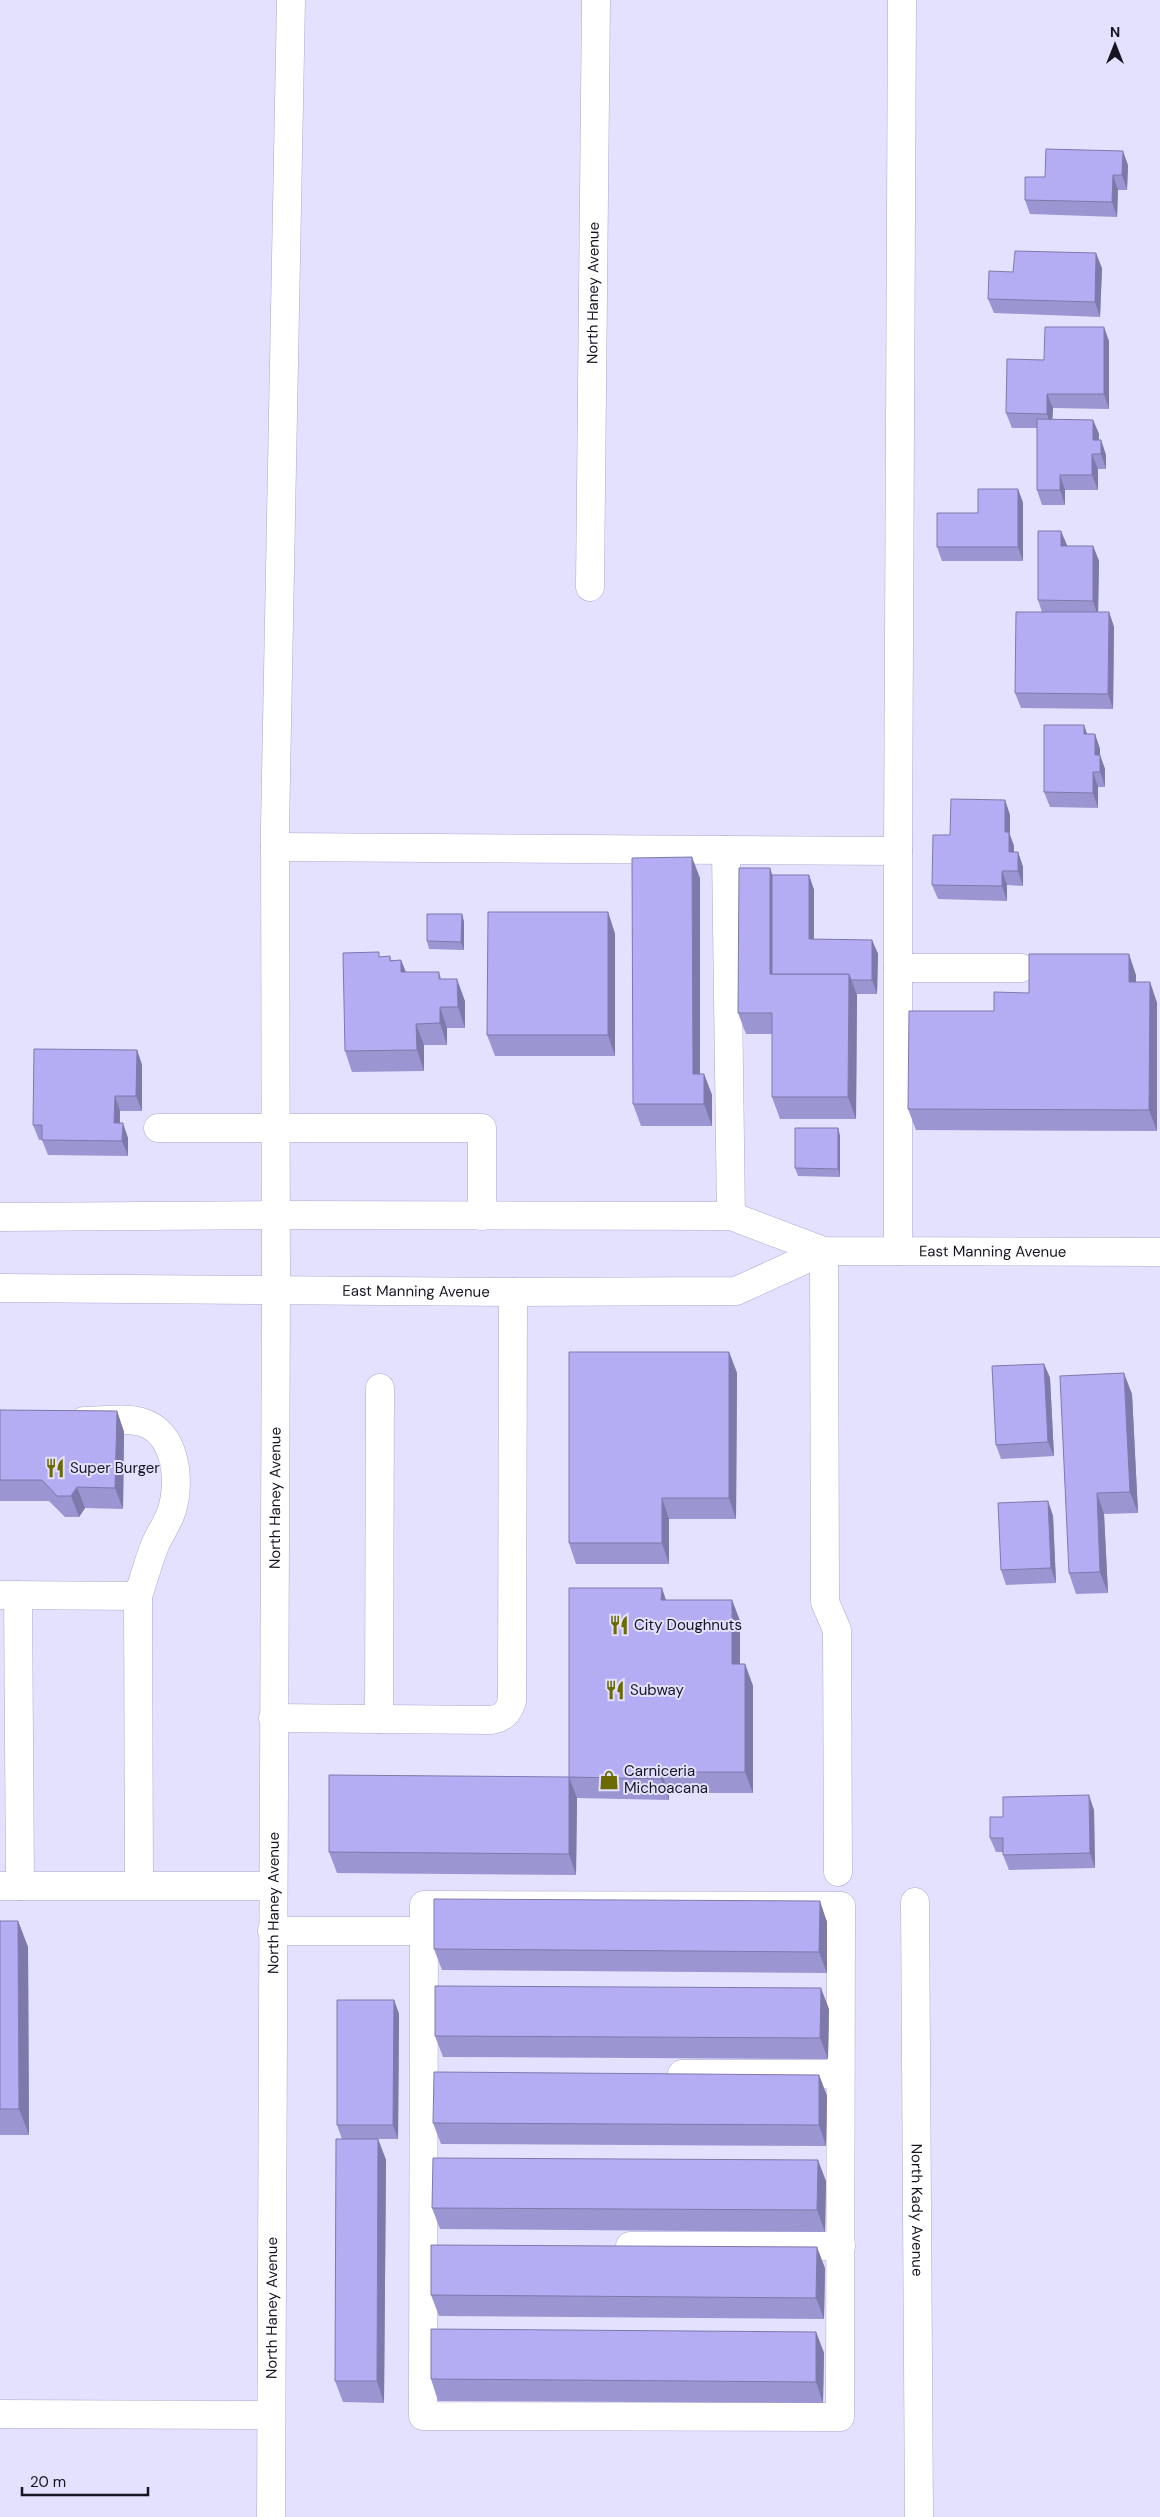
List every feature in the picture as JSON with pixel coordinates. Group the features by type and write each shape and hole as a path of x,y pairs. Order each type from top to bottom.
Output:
{"street":[{"name":"North Haney Avenue","path":"271,2517 272,1886 276,1290 275,847 291,0"},
{"name":"North Haney Avenue","path":"590,586 596,0"},
{"path":"898,1251 902,0"},
{"path":"275,847 898,851"},
{"path":"726,850 731,1216"},
{"path":"898,968 1021,968"},
{"path":"158,1128 482,1128 482,1216"},
{"name":"East Manning Avenue","path":"0,1218 276,1215 731,1216 824,1250 1160,1252"},
{"path":"824,1250 825,1602 837,1630 838,1872"},
{"name":"East Manning Avenue","path":"0,1288 513,1292 736,1291 824,1250"},
{"path":"273,1718 492,1720 502,1718 509,1711 512,1701 513,1292"},
{"path":"379,1719 380,1388"},
{"path":"58,1420 140,1422 162,1433 168,1443 173,1459 175,1495 172,1510 151,1556 138,1596 139,1885"},
{"path":"138,1596 9,1596 10,1886 272,1886"},
{"name":"North Kady Avenue","path":"915,1902 919,2517"},
{"path":"424,1906 841,1906 840,2417 423,2416 424,1931 424,1906"},
{"path":"272,1931 424,1931"},
{"path":"424,1988 454,1988"},
{"path":"811,1988 841,1988"},
{"path":"423,2074 453,2074"},
{"path":"662,2074 840,2074"},
{"path":"423,2160 453,2160"},
{"path":"811,2162 840,2162"},
{"path":"423,2246 453,2246"},
{"path":"602,2246 841,2246"},
{"path":"423,2333 452,2333"},
{"path":"810,2333 840,2334"},
{"path":"0,2414 271,2415"}],"building":[{"path":"1046,149 1123,151 1122,175 1113,175 1112,202 1025,200 1025,177 1045,177"},
{"path":"1015,251 1096,253 1095,302 988,299 989,271 1013,272"},
{"path":"1045,327 1104,327 1104,394 1047,394 1047,414 1006,413 1007,359 1044,360"},
{"path":"1037,419 1093,420 1093,440 1101,440 1101,454 1092,454 1092,475 1060,475 1060,490 1037,490"},
{"path":"978,489 1018,489 1018,547 937,547 937,513 978,513"},
{"path":"1038,531 1061,531 1061,546 1093,546 1093,601 1038,600"},
{"path":"1016,612 1109,612 1108,694 1015,693"},
{"path":"1044,725 1084,725 1084,734 1095,734 1095,755 1100,755 1100,772 1093,772 1093,793 1044,792"},
{"path":"951,799 1005,800 1005,832 1009,832 1009,852 1018,852 1018,871 1002,871 1002,886 932,885 933,835 950,835"},
{"path":"692,857 693,1074 704,1074 704,1104 633,1104 632,858"},
{"path":"739,868 770,868 770,974 849,974 848,1097 772,1097 772,1013 738,1013"},
{"path":"772,875 809,875 809,939 872,940 872,980 851,980 849,974 772,974"},
{"path":"488,912 608,912 608,1035 487,1035"},
{"path":"427,914 462,914 461,942 427,941"},
{"path":"379,952 379,957 390,956 390,961 401,960 401,972 439,972 439,979 457,979 458,1007 440,1007 440,1023 416,1024 417,1050 345,1051 343,953"},
{"path":"1029,954 1129,954 1129,982 1150,982 1149,1110 908,1109 909,1011 994,1011 994,992 1029,993"},
{"path":"34,1049 137,1050 136,1096 115,1096 114,1123 123,1123 122,1141 42,1140 42,1125 33,1125"},
{"path":"795,1128 838,1128 838,1169 795,1168"},
{"path":"569,1352 729,1352 729,1498 662,1498 662,1543 569,1543"},
{"path":"1044,1364 1048,1442 996,1445 992,1366"},
{"path":"1124,1373 1130,1492 1097,1493 1100,1572 1069,1573 1060,1376"},
{"path":"0,1410 117,1411 115,1488 77,1487 71,1496 57,1496 42,1480 0,1480"},
{"path":"1048,1501 1051,1568 1001,1570 998,1503"},
{"path":"569,1588 662,1588 661,1600 732,1600 732,1664 745,1664 745,1772 661,1772 661,1779 569,1777"},
{"path":"329,1775 569,1777 569,1854 329,1852"},
{"path":"1089,1795 1090,1853 1003,1855 1003,1838 990,1838 990,1817 1003,1817 1003,1797"},
{"path":"434,1899 820,1901 819,1952 434,1949"},
{"path":"0,1921 18,1921 19,2109 0,2109"},
{"path":"435,1986 821,1988 820,2038 435,2036"},
{"path":"337,2000 394,2000 393,2125 337,2125"},
{"path":"434,2072 819,2075 819,2125 433,2123"},
{"path":"336,2139 378,2139 377,2381 335,2381"},
{"path":"433,2158 818,2160 817,2210 432,2208"},
{"path":"431,2245 817,2247 816,2298 431,2295"},
{"path":"431,2329 816,2332 816,2382 431,2379"}],"place":[{"name":"Super Burger","path":"55,1468"},
{"name":"City Doughnuts","path":"619,1625"},
{"name":"Subway","path":"615,1690"},
{"name":"Carniceria Michoacana","path":"609,1780"}]}
